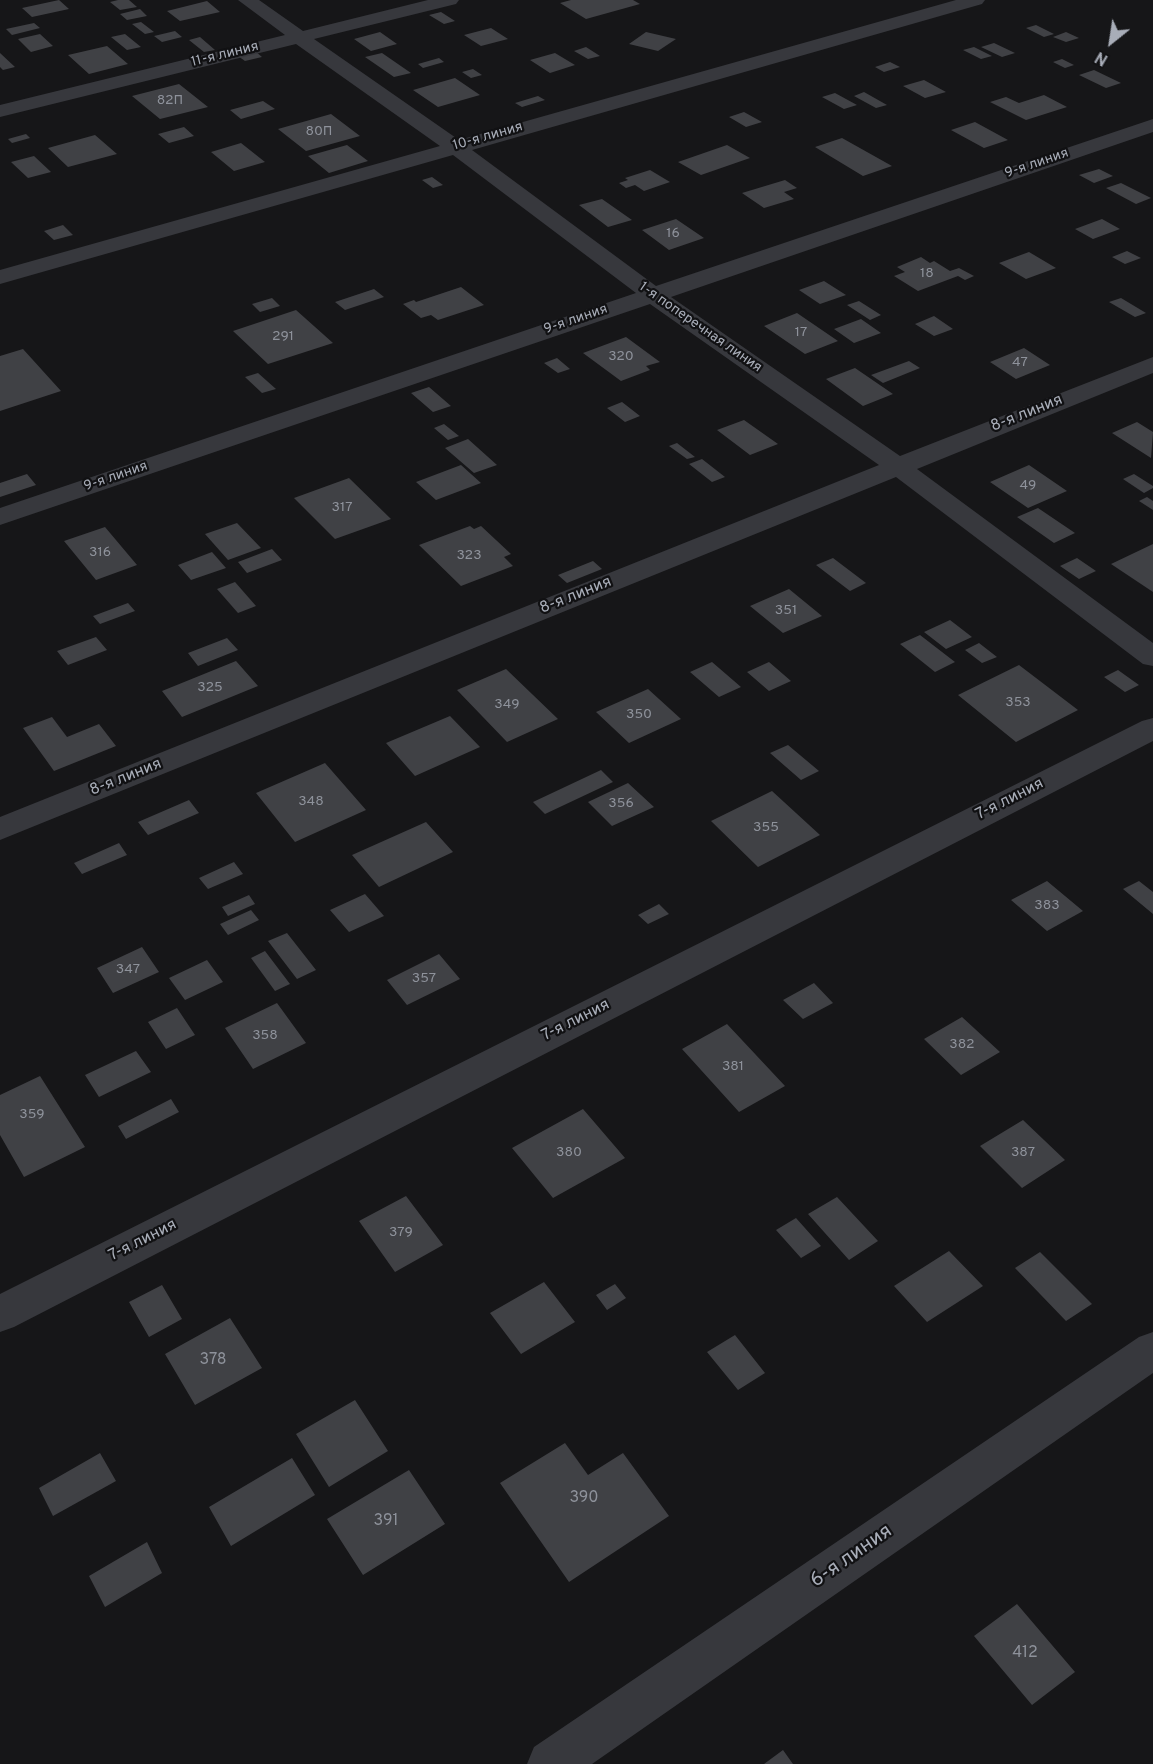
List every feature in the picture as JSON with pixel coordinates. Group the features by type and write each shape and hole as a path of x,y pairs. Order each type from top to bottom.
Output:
{"street":[{"name":"1-я поперечная линия","path":"247,0 455,147 652,294 897,466 1153,657"},
{"name":"11-я линия","path":"0,111 450,0"},
{"name":"10-я линия","path":"0,277 976,0"},
{"name":"9-я линия","path":"0,517 1153,124"},
{"name":"8-я линия","path":"0,829 1153,364"},
{"name":"7-я линия","path":"0,1314 1153,728"},
{"name":"6-я линия","path":"551,1764 1153,1350"}],"building":[{"path":"59,0 69,9 32,17 22,8"},
{"path":"129,0 137,7 120,10 110,2"},
{"path":"571,0 633,0 640,4 586,19 560,3"},
{"path":"207,1 220,12 180,21 167,11"},
{"path":"140,9 147,16 127,20 120,14"},
{"path":"441,12 455,21 444,24 429,15"},
{"path":"141,22 154,32 145,34 132,24"},
{"path":"34,23 40,28 12,35 6,29"},
{"path":"1036,25 1054,34 1044,37 1026,28"},
{"path":"491,28 508,39 481,46 464,35"},
{"path":"175,31 182,37 162,42 154,36"},
{"path":"380,32 397,44 371,51 354,39"},
{"path":"646,32 676,39 658,51 629,44"},
{"path":"1066,32 1079,38 1066,42 1053,37"},
{"path":"40,34 53,46 31,52 18,39"},
{"path":"125,34 141,47 127,50 111,37"},
{"path":"200,37 215,50 204,52 189,40"},
{"path":"994,43 1015,53 1002,57 981,47"},
{"path":"107,46 128,64 89,74 68,55"},
{"path":"586,47 600,56 588,59 574,51"},
{"path":"974,47 992,56 981,59 963,50"},
{"path":"255,51 262,57 245,61 238,56"},
{"path":"0,53 15,67 3,70 0,67"},
{"path":"382,53 411,73 394,77 365,57"},
{"path":"555,53 575,65 550,73 530,60"},
{"path":"439,58 444,62 423,68 418,64"},
{"path":"1062,59 1074,65 1065,68 1053,62"},
{"path":"890,62 900,67 884,72 875,67"},
{"path":"473,69 482,75 471,78 462,72"},
{"path":"1094,70 1121,83 1106,88 1079,75"},
{"path":"455,78 480,95 438,107 413,90"},
{"path":"924,80 946,92 925,98 903,86"},
{"path":"179,84 208,107 160,119 132,96"},
{"path":"864,92 887,105 876,108 854,96"},
{"path":"835,93 857,105 844,109 822,97"},
{"path":"1044,95 1067,107 1026,120 990,102 1006,97 1019,103"},
{"path":"538,96 545,100 522,107 515,103"},
{"path":"263,101 275,109 241,119 230,110"},
{"path":"744,112 762,122 746,127 729,117"},
{"path":"331,114 360,136 306,151 278,129"},
{"path":"975,122 1008,140 984,148 951,130"},
{"path":"184,127 194,136 169,143 158,134"},
{"path":"26,134 30,138 12,143 8,139"},
{"path":"95,135 117,154 68,167 48,148"},
{"path":"842,138 892,166 863,176 815,147"},
{"path":"241,143 265,162 234,171 211,152"},
{"path":"347,145 368,161 329,173 308,156"},
{"path":"727,145 750,158 701,175 678,162"},
{"path":"34,156 51,172 28,178 11,162"},
{"path":"1099,169 1113,176 1094,183 1079,175"},
{"path":"650,170 670,182 644,191 635,185 626,188 619,183 628,180 625,178"},
{"path":"432,177 443,185 433,188 422,180"},
{"path":"785,180 797,188 784,192 794,199 764,208 742,193"},
{"path":"1121,183 1151,198 1136,204 1106,188"},
{"path":"602,199 632,220 608,227 579,205"},
{"path":"676,219 704,238 669,250 642,230"},
{"path":"1102,219 1120,229 1093,239 1075,229"},
{"path":"63,225 73,235 54,240 44,231"},
{"path":"1127,251 1141,258 1125,264 1112,257"},
{"path":"1029,252 1056,268 1026,279 999,263"},
{"path":"921,257 930,263 934,261 950,271 959,268 974,276 965,280 958,276 918,291 894,276 905,272 897,267"},
{"path":"824,281 846,295 820,304 799,290"},
{"path":"461,287 484,305 438,320 431,315 421,318 403,304 414,300 416,302"},
{"path":"374,289 384,297 345,310 335,302"},
{"path":"272,298 280,306 260,312 252,304"},
{"path":"1121,298 1146,313 1135,317 1109,302"},
{"path":"859,301 881,315 870,320 847,305"},
{"path":"296,310 333,343 268,364 233,331"},
{"path":"797,313 838,341 805,354 764,326"},
{"path":"934,316 953,329 934,336 915,324"},
{"path":"861,319 881,333 854,343 834,329"},
{"path":"626,337 660,362 646,366 650,370 621,381 583,353"},
{"path":"1024,348 1050,365 1016,379 990,362"},
{"path":"23,349 61,391 0,411 0,356"},
{"path":"557,358 570,369 558,373 544,363"},
{"path":"909,361 920,368 883,383 871,375"},
{"path":"855,368 893,394 863,406 826,379"},
{"path":"258,373 276,389 262,393 245,377"},
{"path":"429,387 451,406 433,412 411,393"},
{"path":"622,402 640,416 625,422 607,408"},
{"path":"744,420 778,444 750,455 717,430"},
{"path":"1137,422 1153,432 1151,458 1112,433"},
{"path":"444,424 459,436 448,440 434,428"},
{"path":"468,439 497,465 474,473 445,448"},
{"path":"677,443 695,457 687,459 669,446"},
{"path":"702,459 725,477 712,482 689,464"},
{"path":"461,465 481,483 436,500 416,482"},
{"path":"1029,465 1067,491 1028,508 990,482"},
{"path":"27,474 36,485 0,497 0,483"},
{"path":"1134,474 1153,488 1144,493 1123,479"},
{"path":"349,478 391,519 335,539 294,498"},
{"path":"1147,497 1153,501 1153,510 1139,501"},
{"path":"1038,508 1075,533 1054,543 1017,517"},
{"path":"237,523 261,548 228,560 205,534"},
{"path":"470,526 474,529 481,526 511,554 504,557 513,566 461,586 419,545"},
{"path":"105,527 137,565 96,580 64,541"},
{"path":"1153,544 1153,592 1111,564"},
{"path":"272,549 282,560 247,573 238,562"},
{"path":"212,552 226,568 191,580 178,565"},
{"path":"833,558 866,583 850,591 816,565"},
{"path":"1077,558 1096,571 1079,579 1060,566"},
{"path":"593,561 602,569 567,583 558,575"},
{"path":"235,582 256,606 238,613 217,589"},
{"path":"789,589 822,616 783,633 750,606"},
{"path":"128,603 135,611 100,624 93,616"},
{"path":"950,620 972,637 946,649 924,632"},
{"path":"920,635 955,662 935,672 900,644"},
{"path":"96,637 107,650 68,665 57,651"},
{"path":"227,638 238,650 198,666 188,653"},
{"path":"979,643 997,657 982,663 965,650"},
{"path":"236,661 258,686 182,717 162,691"},
{"path":"712,662 741,687 719,697 690,672"},
{"path":"769,662 791,681 769,691 747,672"},
{"path":"1019,665 1078,710 1016,742 958,695"},
{"path":"506,669 558,719 507,742 457,690"},
{"path":"1118,670 1139,685 1125,692 1104,677"},
{"path":"648,689 681,719 629,743 596,712"},
{"path":"450,716 480,747 415,776 386,743"},
{"path":"52,717 67,737 99,724 116,746 54,771 23,728"},
{"path":"788,745 819,771 801,780 770,753"},
{"path":"325,763 366,810 295,842 256,793"},
{"path":"601,770 613,782 545,814 533,802"},
{"path":"628,783 654,807 612,826 588,802"},
{"path":"772,791 820,835 758,867 711,821"},
{"path":"189,800 199,813 148,835 138,822"},
{"path":"426,822 453,852 379,887 352,855"},
{"path":"119,843 127,855 82,874 74,863"},
{"path":"234,862 243,874 208,889 199,878"},
{"path":"1047,881 1083,911 1047,931 1011,900"},
{"path":"1139,881 1153,892 1153,914 1123,889"},
{"path":"365,894 384,916 349,932 330,910"},
{"path":"249,895 255,904 228,916 222,907"},
{"path":"659,904 669,914 648,924 638,915"},
{"path":"251,910 259,920 228,935 220,924"},
{"path":"287,933 316,970 297,979 268,941"},
{"path":"142,947 159,972 113,993 97,968"},
{"path":"265,951 290,984 275,991 251,958"},
{"path":"439,954 460,979 407,1005 387,980"},
{"path":"207,960 223,982 185,1000 169,978"},
{"path":"814,983 833,1003 803,1019 783,1000"},
{"path":"277,1003 306,1043 253,1069 225,1028"},
{"path":"177,1008 195,1035 166,1049 148,1022"},
{"path":"962,1017 1000,1052 961,1075 924,1039"},
{"path":"727,1024 785,1086 739,1112 682,1049"},
{"path":"136,1051 151,1072 99,1097 85,1075"},
{"path":"40,1076 85,1147 24,1177 0,1135 0,1095"},
{"path":"171,1099 179,1112 126,1139 118,1126"},
{"path":"583,1109 625,1158 553,1198 512,1148"},
{"path":"1023,1120 1065,1160 1022,1188 980,1146"},
{"path":"406,1196 443,1245 395,1272 359,1221"},
{"path":"837,1197 878,1241 849,1260 808,1214"},
{"path":"796,1218 821,1246 801,1258 776,1230"},
{"path":"949,1251 983,1286 927,1322 894,1286"},
{"path":"1040,1252 1092,1304 1066,1321 1015,1268"},
{"path":"544,1282 575,1322 521,1354 490,1313"},
{"path":"615,1284 626,1298 607,1310 596,1295"},
{"path":"162,1285 182,1319 149,1337 129,1302"},
{"path":"230,1318 262,1368 195,1405 165,1354"},
{"path":"735,1335 765,1373 738,1390 707,1352"},
{"path":"355,1400 388,1451 329,1487 296,1434"},
{"path":"565,1443 588,1475 623,1453 669,1516 569,1582 500,1483"},
{"path":"100,1453 116,1481 53,1516 39,1488"},
{"path":"292,1458 315,1495 231,1546 209,1507"},
{"path":"409,1470 445,1524 363,1575 327,1519"},
{"path":"147,1542 162,1573 105,1607 89,1576"},
{"path":"1017,1604 1075,1672 1032,1705 974,1636"},
{"path":"783,1750 793,1764 764,1764"}]}
